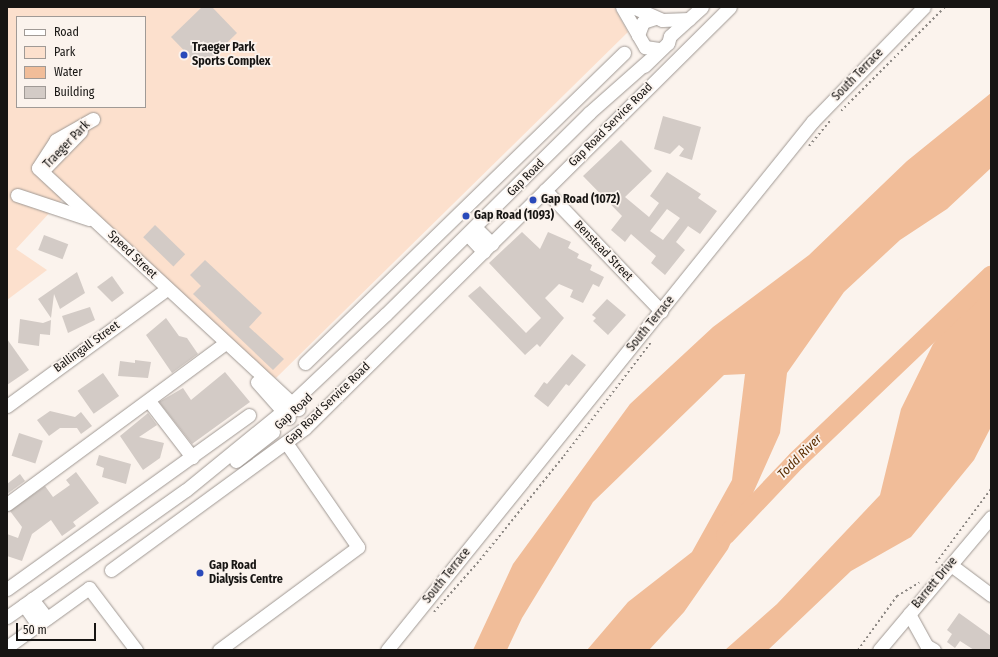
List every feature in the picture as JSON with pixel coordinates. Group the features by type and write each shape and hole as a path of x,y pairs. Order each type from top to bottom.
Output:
{"street":[{"path":"622,7 640,39 649,49 659,49"},
{"path":"633,7 659,19 669,28 670,36"},
{"name":"Gap Road","path":"562,142 594,119 659,49 668,43 670,36 702,7"},
{"name":"Gap Road Service Road","path":"103,549 114,568 286,444 460,272 474,263 545,190 730,7"},
{"name":"South Terrace","path":"387,650 662,311 813,121 924,7"},
{"path":"631,75 638,61 643,22 659,19 689,19"},
{"path":"305,364 624,53"},
{"name":"Gap Road","path":"7,617 181,492 235,462 290,410 562,142 631,75 650,59"},
{"name":"Speed Street","path":"40,170 167,288 290,410"},
{"name":"Benstead Street","path":"545,190 662,311"},
{"path":"480,193 495,208"},
{"path":"17,195 98,223"},
{"path":"472,231 488,248"},
{"name":"Ballingall Street","path":"7,406 167,288"},
{"path":"7,504 149,401 224,344"},
{"path":"149,401 192,458"},
{"path":"7,589 192,458 249,415"},
{"path":"219,650 358,547 286,444"},
{"path":"169,474 181,492"},
{"name":"Barrett Drive","path":"879,650 991,517"},
{"path":"951,565 991,595"},
{"path":"7,647 89,588 136,650"},
{"path":"28,602 43,622"},
{"path":"909,614 927,646 934,650"}],"path":[{"path":"839,113 945,7"},
{"path":"808,148 833,118"},
{"path":"433,613 555,468 657,335"},
{"path":"931,569 991,488"},
{"path":"858,650 897,596 922,581"}],"green space":[{"path":"7,7 614,7 628,32 276,378 224,344 66,195 16,249 47,270 7,300"}],"water":[{"path":"991,93 991,168 947,209 900,240 844,292 787,373 780,433 728,549 684,612 649,650 587,650 628,602 692,552 732,480 745,374 724,375 593,502 522,618 507,650 473,650 513,564 630,404 713,327 809,255 907,161"},
{"path":"991,267 991,427 974,460 911,537 851,571 768,650 725,650 777,604 880,495 901,409 933,344"}],"building":[{"path":"202,7 212,7 237,33 201,68 171,37"},
{"path":"663,116 701,127 692,160 679,156 684,149 679,145 670,154 654,149"},
{"path":"621,140 652,171 625,197 649,217 659,203 650,196 667,172 701,194 698,198 717,211 700,234 688,226 676,242 685,250 665,275 651,263 656,256 631,234 625,242 611,230 622,216 583,176","holes":["667,209 680,218 663,240 650,231"]},
{"path":"155,225 185,254 173,266 143,237"},
{"path":"522,232 540,249 548,232 571,242 568,248 579,254 577,258 592,265 590,270 604,277 599,287 593,284 583,303 570,297 573,290 559,284 545,298 564,318 540,347 537,344 525,355 468,296 480,286 526,333 541,318 489,263"},
{"path":"44,235 68,244 63,259 38,250"},
{"path":"205,260 262,313 249,327 284,359 273,370 193,294 201,286 190,275"},
{"path":"77,272 85,293 60,309 54,294 51,318 38,299"},
{"path":"112,276 124,293 112,302 97,287"},
{"path":"607,299 626,315 608,335 593,321 596,318 592,315"},
{"path":"90,307 95,320 68,333 62,316"},
{"path":"166,318 179,336 187,338 198,354 172,373 146,335"},
{"path":"20,319 43,323 51,320 50,335 40,334 39,346 18,343"},
{"path":"7,339 29,370 7,385"},
{"path":"572,354 586,365 569,386 566,384 548,407 534,396 544,382 547,384"},
{"path":"135,360 151,362 148,378 118,376 120,361 135,363"},
{"path":"225,372 250,402 192,444 159,402 183,388 191,400"},
{"path":"103,373 119,396 94,414 78,391"},
{"path":"50,411 75,417 81,412 92,426 81,434 77,428 60,428 49,436 37,420"},
{"path":"148,413 157,425 139,437 164,443 160,458 143,470 120,436"},
{"path":"19,433 43,441 35,464 12,456"},
{"path":"99,455 131,464 126,484 102,477 104,468 96,465"},
{"path":"76,472 99,503 73,522 76,526 62,536 51,520 32,534 22,561 7,556 7,534 18,538 22,527 10,511 45,486 53,497 70,485 66,480"},
{"path":"20,474 25,481 7,494 7,484"},
{"path":"959,613 991,636 991,650 974,650 960,641 955,648 947,642 952,634 947,630"}],"waterway":[{"name":"Todd River","path":"725,535 796,460 991,274"}],"place":[{"name":"Traeger Park Sports Complex","path":"184,55"},
{"name":"Gap Road (1072)","path":"533,200"},
{"name":"Gap Road (1093)","path":"466,216"},
{"name":"Gap Road Dialysis Centre","path":"200,573"}]}
